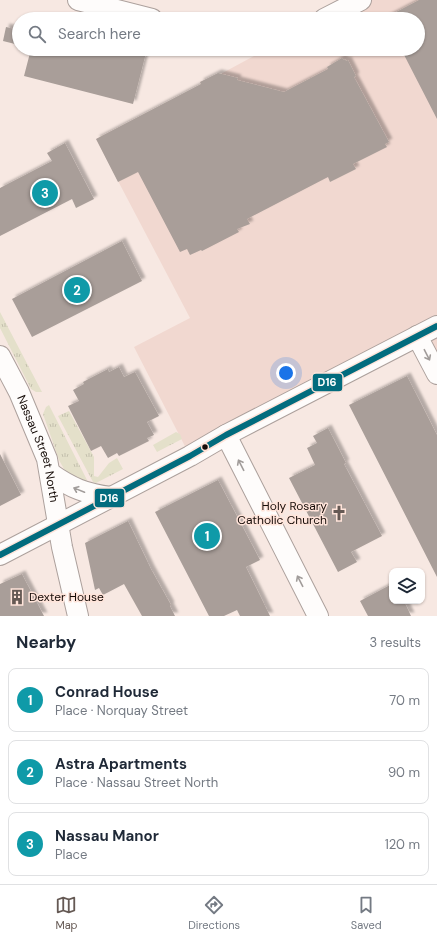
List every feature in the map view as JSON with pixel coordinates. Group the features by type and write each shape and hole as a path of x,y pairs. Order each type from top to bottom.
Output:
{"street":[{"path":"78,0 123,6 136,12"},
{"path":"338,12 361,0"},
{"path":"0,555 111,498 226,435 437,326"},
{"path":"417,336 437,374"},
{"name":"Nassau Street North","path":"0,356 26,408 42,446 50,473 67,570 78,616"},
{"path":"226,435 318,616"},
{"path":"50,473 79,491 95,496 111,498"}],"shaded area":[{"path":"346,0 437,0 437,374 417,336 190,456 134,347 190,318 96,139 201,85 200,82 217,76 254,56 425,56 425,12 332,12"}],"green space":[{"path":"0,312 42,392 36,392 31,389 0,328"},
{"path":"49,405 87,480 84,484 72,478 64,469 59,460 43,414 46,407"},
{"path":"69,411 94,457 94,476 98,477 109,463 117,458 123,469 96,483 93,482 58,416"},
{"path":"176,432 180,434 182,439 157,452 153,445"}],"building":[{"path":"419,0 437,0 437,119 405,56 425,56 425,12 396,12"},
{"path":"6,27 12,28 12,43 3,41"},
{"path":"29,56 145,56 133,104 24,76"},
{"path":"342,58 346,61 348,60 356,76 354,77 389,142 385,144 387,147 353,164 356,169 330,182 328,177 247,219 250,224 237,229 239,232 202,251 201,250 190,255 187,249 180,252 138,172 118,182 96,139 201,84 200,82 218,73 238,78 237,80 284,92 328,69 327,67"},
{"path":"65,143 94,199 76,208 72,199 0,236 0,188 52,161 47,153"},
{"path":"122,241 142,281 32,337 12,299"},
{"path":"119,367 124,377 135,372 159,416 147,422 154,435 147,438 149,441 119,456 117,453 108,458 101,446 91,451 68,406 79,401 73,390 84,384 83,382 108,369 109,372"},
{"path":"407,376 437,435 437,577 349,405"},
{"name":"Holy Rosary Catholic Church","path":"328,428 346,463 344,464 382,536 351,552 357,562 338,572 289,478 315,465 307,448 317,443 313,436"},
{"path":"0,454 21,495 0,506"},
{"path":"218,480 260,560 246,567 270,616 240,616 237,610 224,616 209,616 155,512"},
{"path":"128,521 151,569 171,605 170,606 175,616 142,616 124,584 103,595 99,588 95,590 85,543"},
{"name":"Dexter House","path":"22,574 44,616 0,616 0,584"},
{"path":"389,586 389,604 405,604 411,616 368,616 360,601"}],"transit line":[{"name":"D16","path":"0,555 190,456 226,435 437,326"}],"place":[{"name":"Nassau Manor","path":"45,193"},
{"name":"Astra Apartments","path":"77,290"},
{"name":"Holy Rosary Catholic Church","path":"339,513"},
{"name":"Conrad House","path":"207,536"},
{"name":"Dexter House","path":"17,597"}]}
